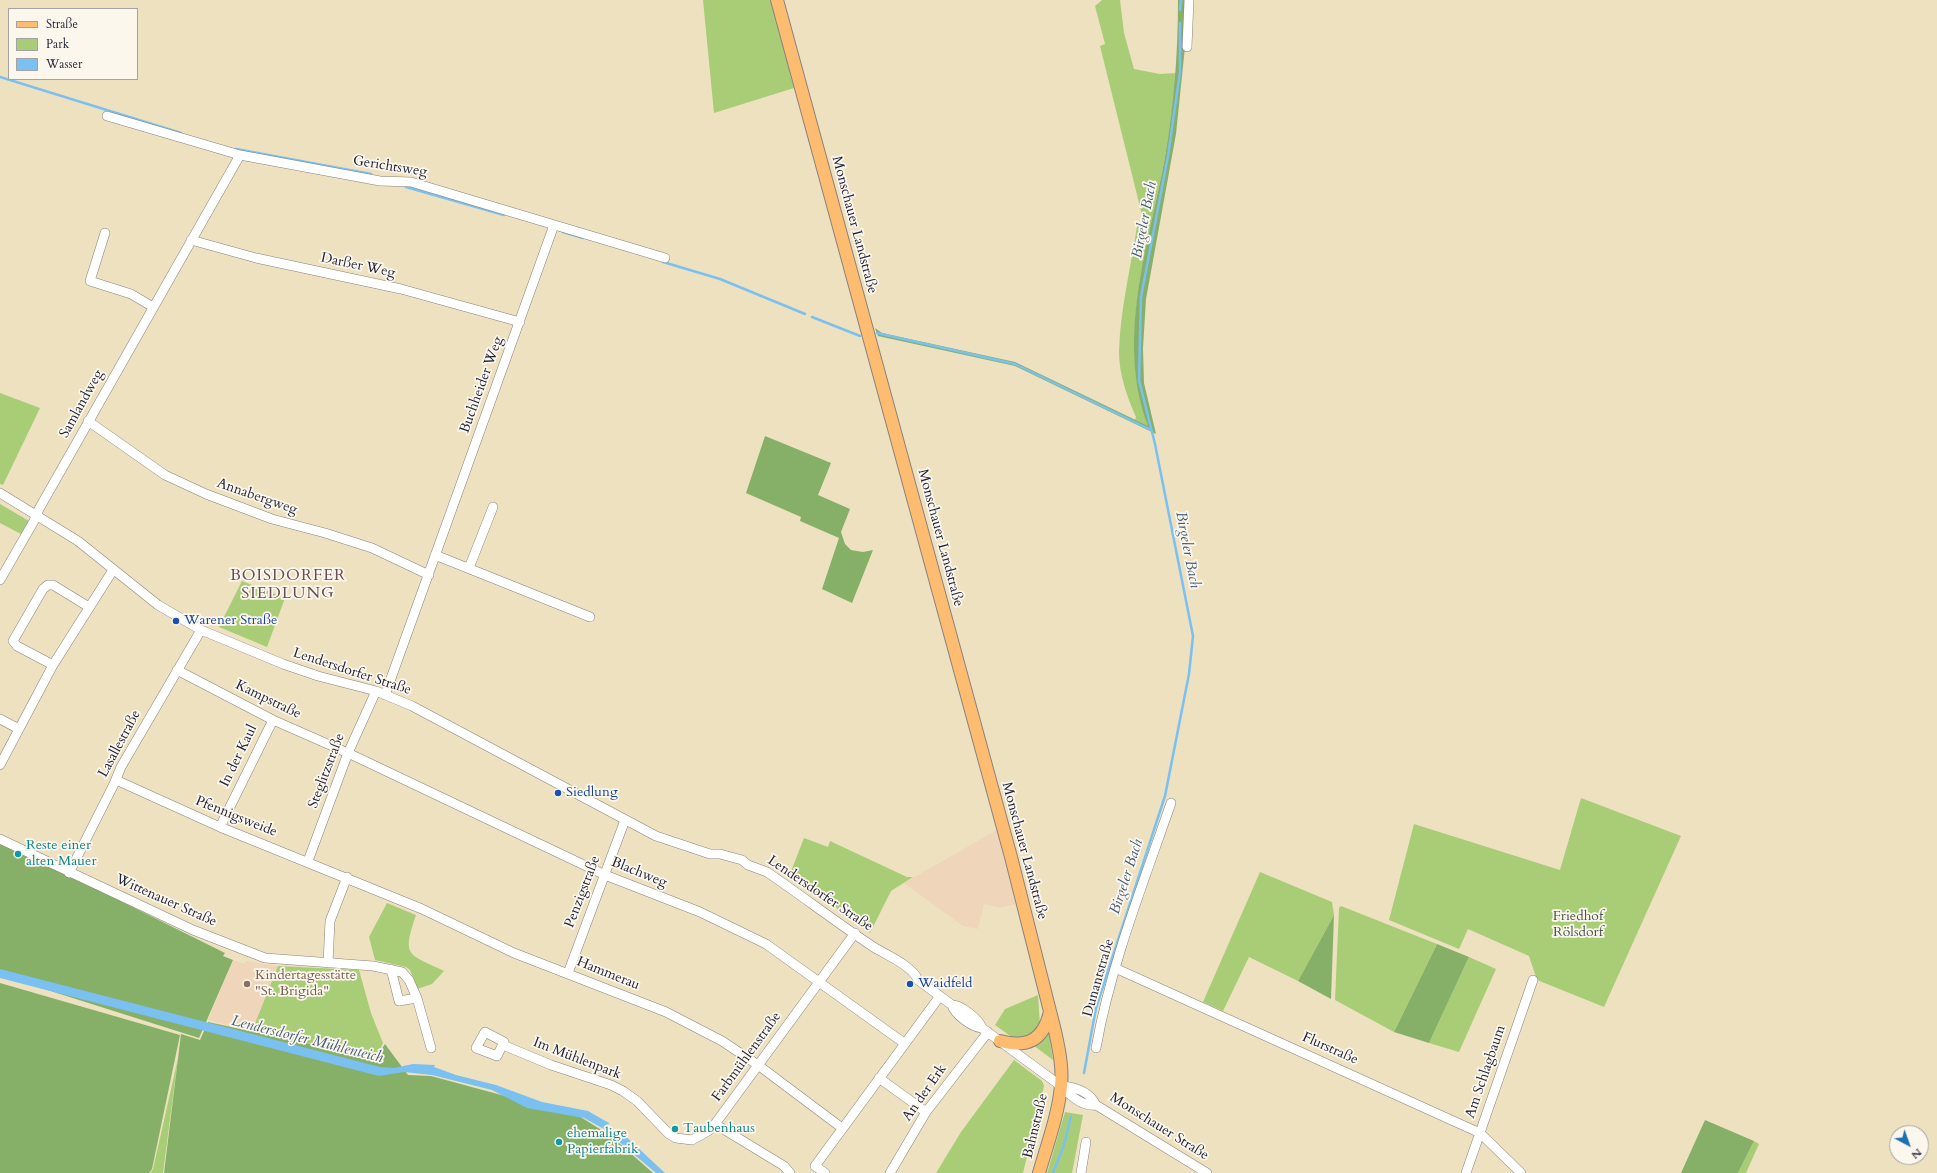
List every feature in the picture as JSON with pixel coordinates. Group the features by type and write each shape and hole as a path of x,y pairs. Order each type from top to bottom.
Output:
{"main road":[{"name":"Monschauer Landstraße","path":"777,0 976,729 1050,1011 1060,1055 1061,1086"},
{"path":"1000,1041 1019,1045 1034,1040 1044,1030 1050,1011"},
{"name":"Bahnstraße","path":"1039,1173 1057,1108 1061,1086"}],"street":[{"path":"1187,47 1189,0"},
{"name":"Gerichtsweg","path":"107,116 240,155 380,181 411,182 665,258"},
{"name":"Samlandweg","path":"0,580 37,515 39,508 240,155"},
{"name":"Buchheider Weg","path":"385,695 554,225"},
{"path":"105,233 90,281 131,294 153,307"},
{"name":"Darßer Weg","path":"191,240 256,258 401,289 520,322"},
{"name":"Annabergweg","path":"88,422 165,475 206,494 272,519 325,533 372,548 429,575"},
{"name":"Lendersdorfer Straße","path":"0,493 78,541 112,570 158,605 201,630 283,664 318,676 376,691 412,706 656,836 710,854 713,859 742,866 748,865 767,872 876,949 882,951 902,964 917,976 918,980 952,1005 957,1005 975,1018 980,1022 985,1030 1061,1086"},
{"path":"469,568 493,507"},
{"path":"435,555 590,617"},
{"path":"0,765 52,665 112,570"},
{"path":"52,665 17,646 13,641 44,589 48,585 52,585 89,607"},
{"name":"Lasallestraße","path":"69,873 116,780 121,767 201,630"},
{"name":"Kampstraße","path":"177,670 273,720 348,753"},
{"name":"Steglitzstraße","path":"308,861 348,753 376,691"},
{"path":"0,719 19,729"},
{"name":"In der Kaul","path":"220,827 273,720"},
{"name":"Blachweg","path":"348,753 605,875 700,912 766,944 819,980 904,1043"},
{"name":"Pfennigsweide","path":"116,780 220,827 347,877"},
{"name":"Dunantstraße","path":"1096,1048 1103,1010 1115,968 1171,803"},
{"name":"Penzigstraße","path":"568,973 625,820"},
{"name":"Wittenauer Straße","path":"0,839 69,873 193,930 264,958 373,966 402,972 407,976 416,998 431,1048"},
{"path":"328,963 330,921 347,877"},
{"name":"Hammerau","path":"347,877 422,909 514,953 666,1012 722,1041 758,1065 842,1128"},
{"name":"Farbmühlenstraße","path":"790,1173 784,1166 715,1124 819,980 855,934"},
{"name":"Flurstraße","path":"1115,968 1480,1133 1522,1173"},
{"path":"391,969 399,1001 416,998"},
{"name":"Am Schlagbaum","path":"1466,1173 1533,980"},
{"path":"825,1173 814,1166 940,996"},
{"name":"An der Erk","path":"890,1173 926,1112 985,1030"},
{"name":"Im Mühlenpark","path":"503,1045 551,1065 611,1085 623,1091 637,1101 669,1134 676,1138 692,1140 708,1131 715,1124"},
{"path":"879,1078 926,1112"},
{"name":"Monschauer Straße","path":"1061,1086 1075,1086 1093,1098 1096,1105 1207,1173"},
{"path":"1081,1173 1086,1142"}],"shaded area":[{"path":"997,830 1016,904 1000,908 984,904 978,929 963,926 904,883"},
{"name":"Kindertagesstätte \"St. Brigida\"","path":"233,960 244,964 246,961 278,966 252,1031 208,1020"}],"green space":[{"path":"703,0 772,0 794,88 714,113"},
{"path":"1102,0 1120,0 1124,33 1134,69 1160,74 1177,73 1165,157 1138,292 1135,327 1135,361 1139,394 1149,427 1135,420 1136,417 1124,385 1119,360 1121,320 1137,226 1144,223 1100,46 1105,44 1095,6"},
{"path":"1178,0 1186,0 1185,47 1176,134 1146,299 1143,348 1144,383 1156,434 1015,366 878,336 875,328 882,333 1015,362 1148,426 1139,393 1134,360 1135,326 1138,292 1144,257 1165,157 1171,118 1176,59"},
{"path":"0,393 40,408 3,485 0,484"},
{"path":"765,436 831,463 818,495 850,509 841,532 845,544 851,550 863,552 873,550 852,603 822,589 839,538 800,521 801,517 746,493"},
{"path":"0,504 29,521 21,534 0,523"},
{"path":"242,581 285,598 267,647 219,627"},
{"name":"Friedhof Rölsdorf","path":"1581,798 1681,836 1604,1007 1537,980 1529,956 1468,929 1459,949 1389,920 1414,824 1560,870"},
{"path":"804,838 828,847 830,841 907,877 913,877 891,891 870,933 790,874"},
{"path":"0,841 225,953 223,956 233,960 199,1038 0,975"},
{"path":"1260,872 1332,902 1334,915 1298,981 1249,957 1223,1011 1203,1002"},
{"path":"387,903 416,915 409,939 411,952 422,961 444,971 432,984 417,989 410,970 406,967 375,960 369,937"},
{"path":"1341,906 1437,944 1394,1032 1335,1000 1339,908"},
{"path":"1334,915 1331,999 1298,981"},
{"path":"1437,944 1469,957 1429,1043 1394,1032"},
{"path":"1469,957 1496,969 1459,1052 1429,1043"},
{"path":"278,966 359,970 371,1013 383,1043 376,1058 252,1031"},
{"path":"0,983 180,1035 152,1169 149,1173 0,1173"},
{"path":"1038,995 1040,1026 1028,1038 1013,1038 995,1025 1005,1009"},
{"path":"208,1022 376,1058 385,1044 408,1075 431,1076 579,1116 611,1136 653,1173 164,1173 181,1034 200,1040"},
{"path":"1048,1027 1053,1060 1033,1045"},
{"path":"178,1058 163,1173 150,1173 153,1169"},
{"path":"1014,1060 1042,1081 1044,1086 1023,1173 936,1173 961,1132"},
{"path":"1065,1112 1083,1115 1072,1173 1047,1173"},
{"path":"1705,1120 1754,1141 1738,1173 1681,1173"},
{"path":"1754,1141 1759,1144 1746,1173 1738,1173"}],"water":[{"path":"0,969 380,1067 394,1068 413,1064 435,1065 434,1067 456,1075 496,1085 542,1102 588,1111 609,1123 608,1126 617,1134 620,1131 665,1173 656,1173 604,1129 584,1118 527,1108 492,1090 432,1075 404,1072 379,1076 0,978"}],"waterway":[{"name":"Birgeler Bach","path":"1180,10 1181,0"},
{"name":"Birgeler Bach","path":"1084,1073 1096,1008 1165,796 1189,674 1193,636 1155,444 1139,380 1141,297 1168,156 1180,72 1180,23"},
{"path":"0,77 8,79"},
{"path":"10,80 181,133"},
{"path":"236,149 371,174"},
{"path":"406,187 504,215"},
{"path":"563,232 583,238"},
{"path":"663,262 720,279 805,314"},
{"path":"812,317 860,336"},
{"path":"877,333 1015,364 1151,430"},
{"name":"Birgeler Bach","path":"1053,1173 1064,1145 1071,1116"}],"place":[{"name":"Warener Straße","path":"176,621"},
{"name":"Siedlung","path":"558,793"},
{"name":"Reste einer alten Mauer","path":"18,854"},
{"name":"Kindertagesstätte \"St. Brigida\"","path":"247,984"},
{"name":"Waidfeld","path":"910,984"},
{"name":"Taubenhaus","path":"675,1129"},
{"name":"ehemalige Papierfabrik","path":"559,1142"}],"district":[{"name":"BOISDORFER SIEDLUNG","path":"288,585"}],"water label":[{"name":"Lendersdorfer Mühlenteich","path":"307,1040"}]}
